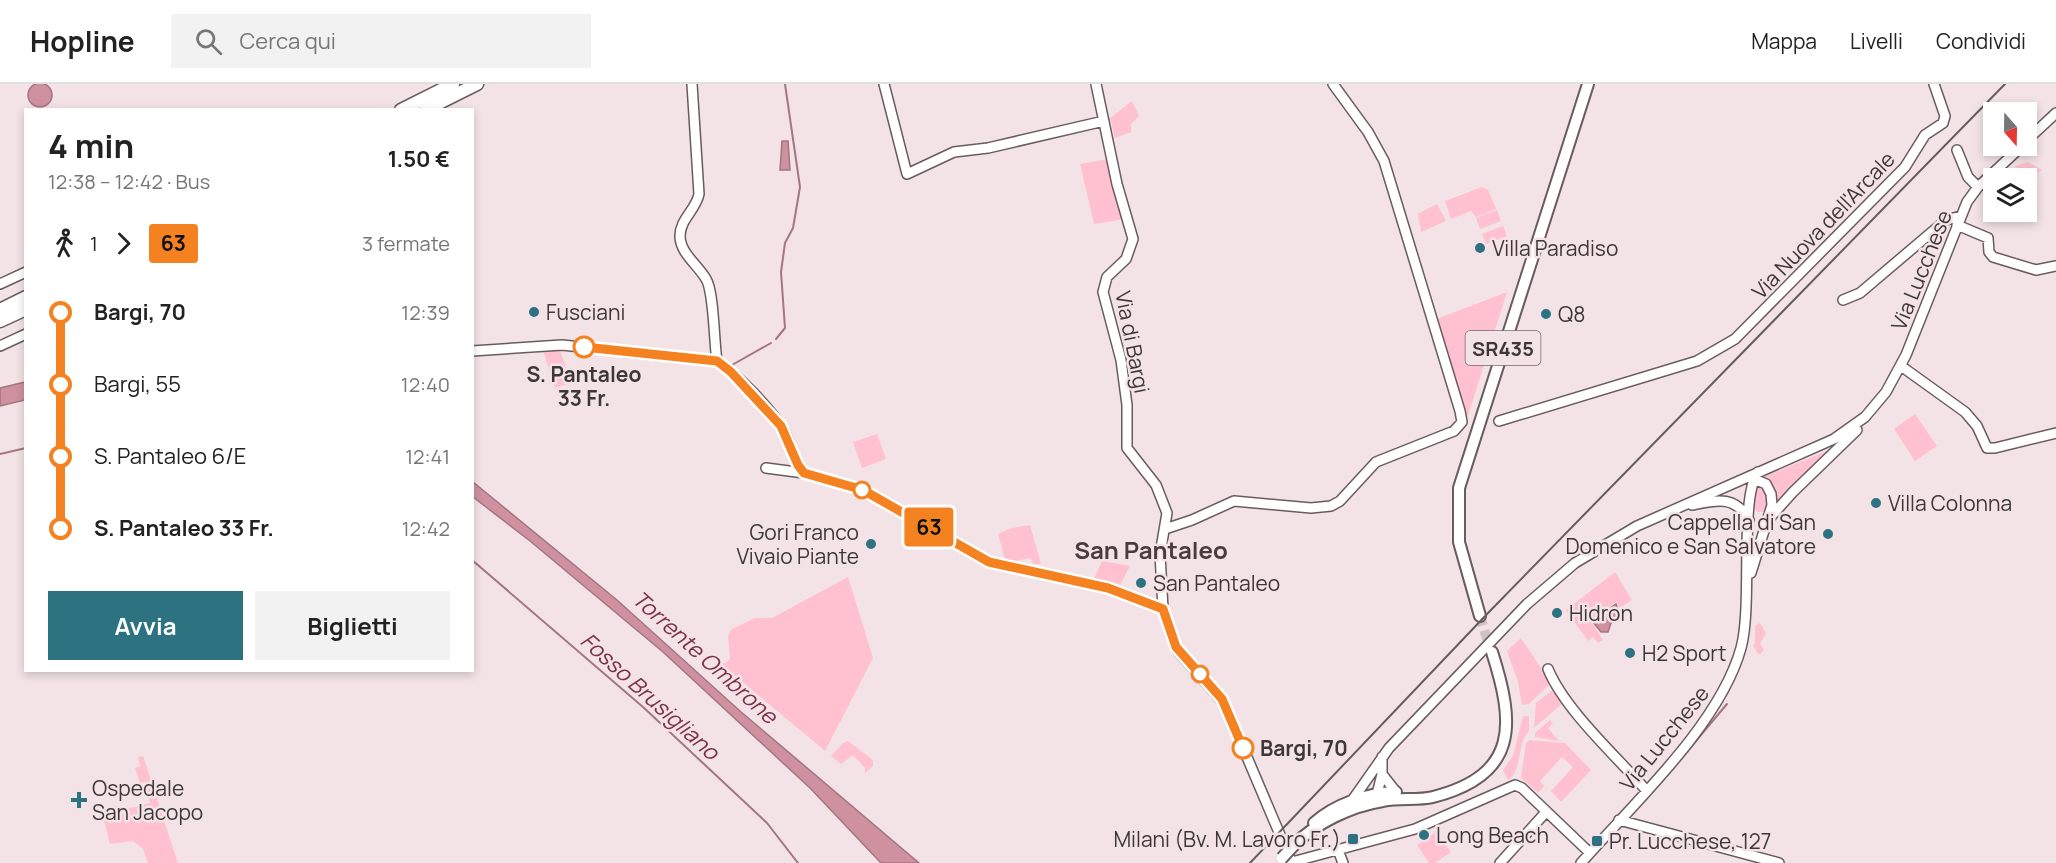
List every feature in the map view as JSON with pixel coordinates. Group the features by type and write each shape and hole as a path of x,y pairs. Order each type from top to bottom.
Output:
{"highway":[{"path":"405,108 453,84"},
{"path":"429,108 477,84"},
{"path":"0,310 24,298"},
{"path":"0,321 24,310"}],"main road":[{"name":"SR435","path":"1479,616 1459,543 1459,489 1588,84"},
{"path":"1298,842 1333,818 1374,797 1438,795 1462,789 1479,777 1497,757 1507,725 1507,702 1492,652"},
{"path":"1285,862 1298,842 1322,816 1351,802 1396,792 1438,795"}],"street":[{"path":"692,84 699,194 698,201 683,224 680,237 684,249 709,285 717,361"},
{"path":"884,84 907,174 954,152 988,148 1104,122"},
{"name":"Via di Bargi","path":"1096,84 1118,189 1134,239 1126,259 1107,277 1103,292 1121,360 1127,405 1127,448 1160,494 1167,513 1161,554 1163,609 1178,651 1224,703 1285,862"},
{"path":"1165,529 1192,520 1234,501 1316,508 1331,506 1340,501 1376,462 1457,429 1462,422 1381,154 1333,84"},
{"name":"Via Nuova dell'Arcale","path":"1498,421 1697,361 1744,332 1905,167 1925,135 1943,123 1944,114 1935,84"},
{"path":"2037,131 2056,113"},
{"path":"1956,150 1968,177 1978,187"},
{"name":"Via Lucchese","path":"1766,522 1793,492 1851,436 1886,393 1901,366 1959,221 1978,187 2011,156"},
{"path":"1843,300 1860,293 1947,219 1959,221 1988,238 1989,252 1993,257 2036,270 2056,266"},
{"path":"0,284 24,273"},
{"path":"0,346 24,335"},
{"path":"474,351 562,345 717,361 731,372 781,426 798,465 804,473"},
{"path":"1901,366 1965,412 1977,426 1987,447 1995,448 2056,433"},
{"name":"Via Lucchese","path":"1351,802 1382,756 1532,600 1565,570 1598,547 1672,510 1834,439 1866,417"},
{"path":"766,468 804,473 863,490 989,562 1108,588 1163,609"},
{"name":"Via Lucchese","path":"1581,863 1646,790 1722,695 1743,638 1748,584 1749,492 1752,475"},
{"name":"Via Lucchese","path":"1748,584 1772,506 1771,494 1766,484 1752,475"},
{"name":"Via Lucchese","path":"1672,510 1728,500 1739,506 1749,520"},
{"path":"1548,669 1555,685 1572,709 1646,790"},
{"path":"1374,797 1382,774 1382,756"},
{"path":"1382,774 1396,792"},
{"path":"1368,777 1374,797"},
{"path":"1285,862 1419,828 1512,785 1522,788 1590,853"},
{"path":"1500,863 1546,812"},
{"path":"1619,820 1779,863"},
{"path":"1338,850 1343,863"}],"shaded area":[{"path":"40,83 49,86 52,95 49,104 40,107 31,104 28,95 31,86"},
{"path":"1132,101 1139,116 1131,124 1131,132 1115,138 1110,118"},
{"path":"782,141 788,141 790,170 780,170"},
{"path":"1108,159 1125,219 1094,224 1080,164"},
{"path":"2028,162 2042,170 2037,174 2037,168 2017,168 2015,166"},
{"path":"1482,187 1488,190 1496,209 1476,217 1471,211 1451,219 1445,201"},
{"path":"1437,204 1446,221 1421,232 1418,214"},
{"path":"1497,210 1501,221 1480,229 1476,218"},
{"path":"1503,226 1507,236 1486,244 1482,234"},
{"path":"1507,292 1466,422 1434,320"},
{"path":"543,350 560,350 571,383 555,388"},
{"path":"24,382 24,400 0,406 0,388"},
{"path":"1915,414 1937,446 1915,461 1894,429"},
{"path":"877,434 886,459 862,468 853,442"},
{"path":"1831,449 1829,452 1777,505 1764,477"},
{"path":"474,483 617,600 740,711 919,863 881,863 810,788 663,652 530,541 474,498"},
{"path":"1755,483 1764,486 1769,502 1763,512 1757,512 1753,507"},
{"path":"1030,525 1041,564 1033,564 1031,558 1006,563 998,534 1012,528"},
{"path":"1102,561 1130,566 1119,587 1093,581"},
{"path":"1615,572 1632,600 1620,608 1616,602 1590,620 1603,640 1598,643 1593,637 1588,641 1566,610"},
{"path":"848,577 873,658 825,751 720,663 726,663 730,659 728,636 732,629 755,618 772,618"},
{"path":"1616,604 1621,618 1611,623 1608,632 1601,632 1592,621"},
{"path":"1760,623 1766,633 1760,644 1764,650 1759,655 1753,646 1755,626"},
{"path":"1521,638 1551,683 1529,704 1522,705 1518,682 1507,651"},
{"path":"1551,691 1557,692 1564,702 1534,728 1536,703"},
{"path":"1523,716 1529,716 1529,731 1522,743 1516,770 1508,780 1503,770 1513,756"},
{"path":"1550,720 1553,723 1548,728 1559,741 1535,737 1535,733"},
{"path":"1530,740 1565,743 1591,770 1561,802 1551,791 1573,767 1562,757 1540,781 1544,786 1538,793 1521,778 1526,743"},
{"path":"848,741 873,760 873,766 865,773 865,768 853,755 841,764 831,756 843,743"},
{"path":"143,756 178,863 148,863 143,849 133,841 110,844 104,821 121,816 126,809 150,803 145,782 140,783 135,768 140,766 138,757"},
{"path":"1436,832 1451,852 1435,863 1429,863 1417,845"}],"waterway":[{"path":"776,339 785,328 781,272 785,243 793,228 800,187 785,84"},
{"path":"732,365 771,343"},
{"path":"622,357 708,365"},
{"name":"Fosso Brusigliano","path":"0,454 24,448"},
{"name":"Fosso Brusigliano","path":"474,562 643,707 767,823 798,863"},
{"path":"1690,748 1727,704"}],"tunnel":[{"path":"1480,616 1491,652"}],"railway":[{"path":"1250,863 1488,613 2005,84"}],"bus line":[{"name":"63","path":"584,347 717,361 731,372 781,426 795,459 804,473 863,490 989,562 1108,588 1163,609 1176,647 1222,699 1243,748"}],"place":[{"name":"Villa Paradiso","path":"1480,248"},
{"name":"Fusciani","path":"534,312"},
{"name":"Q8","path":"1546,314"},
{"name":"S. Pantaleo 33 Fr.","path":"584,347"},
{"name":"Villa Colonna","path":"1876,503"},
{"name":"Cappella di San Domenico e San Salvatore","path":"1828,534"},
{"name":"Gori Franco Vivaio Piante","path":"871,544"},
{"name":"San Pantaleo","path":"1141,583"},
{"name":"Hidron","path":"1557,613"},
{"name":"H2 Sport","path":"1630,653"},
{"name":"Bargi, 70","path":"1243,748"},
{"name":"Ospedale San Jacopo","path":"79,800"},
{"name":"Long Beach","path":"1424,835"},
{"name":"Milani (Bv. M. Lavoro Fr.)","path":"1353,839"},
{"name":"Pr. Lucchese, 127","path":"1597,841"}],"district":[{"name":"San Pantaleo","path":"1151,549"}],"water label":[{"name":"Torrente Ombrone","path":"705,657"}]}
